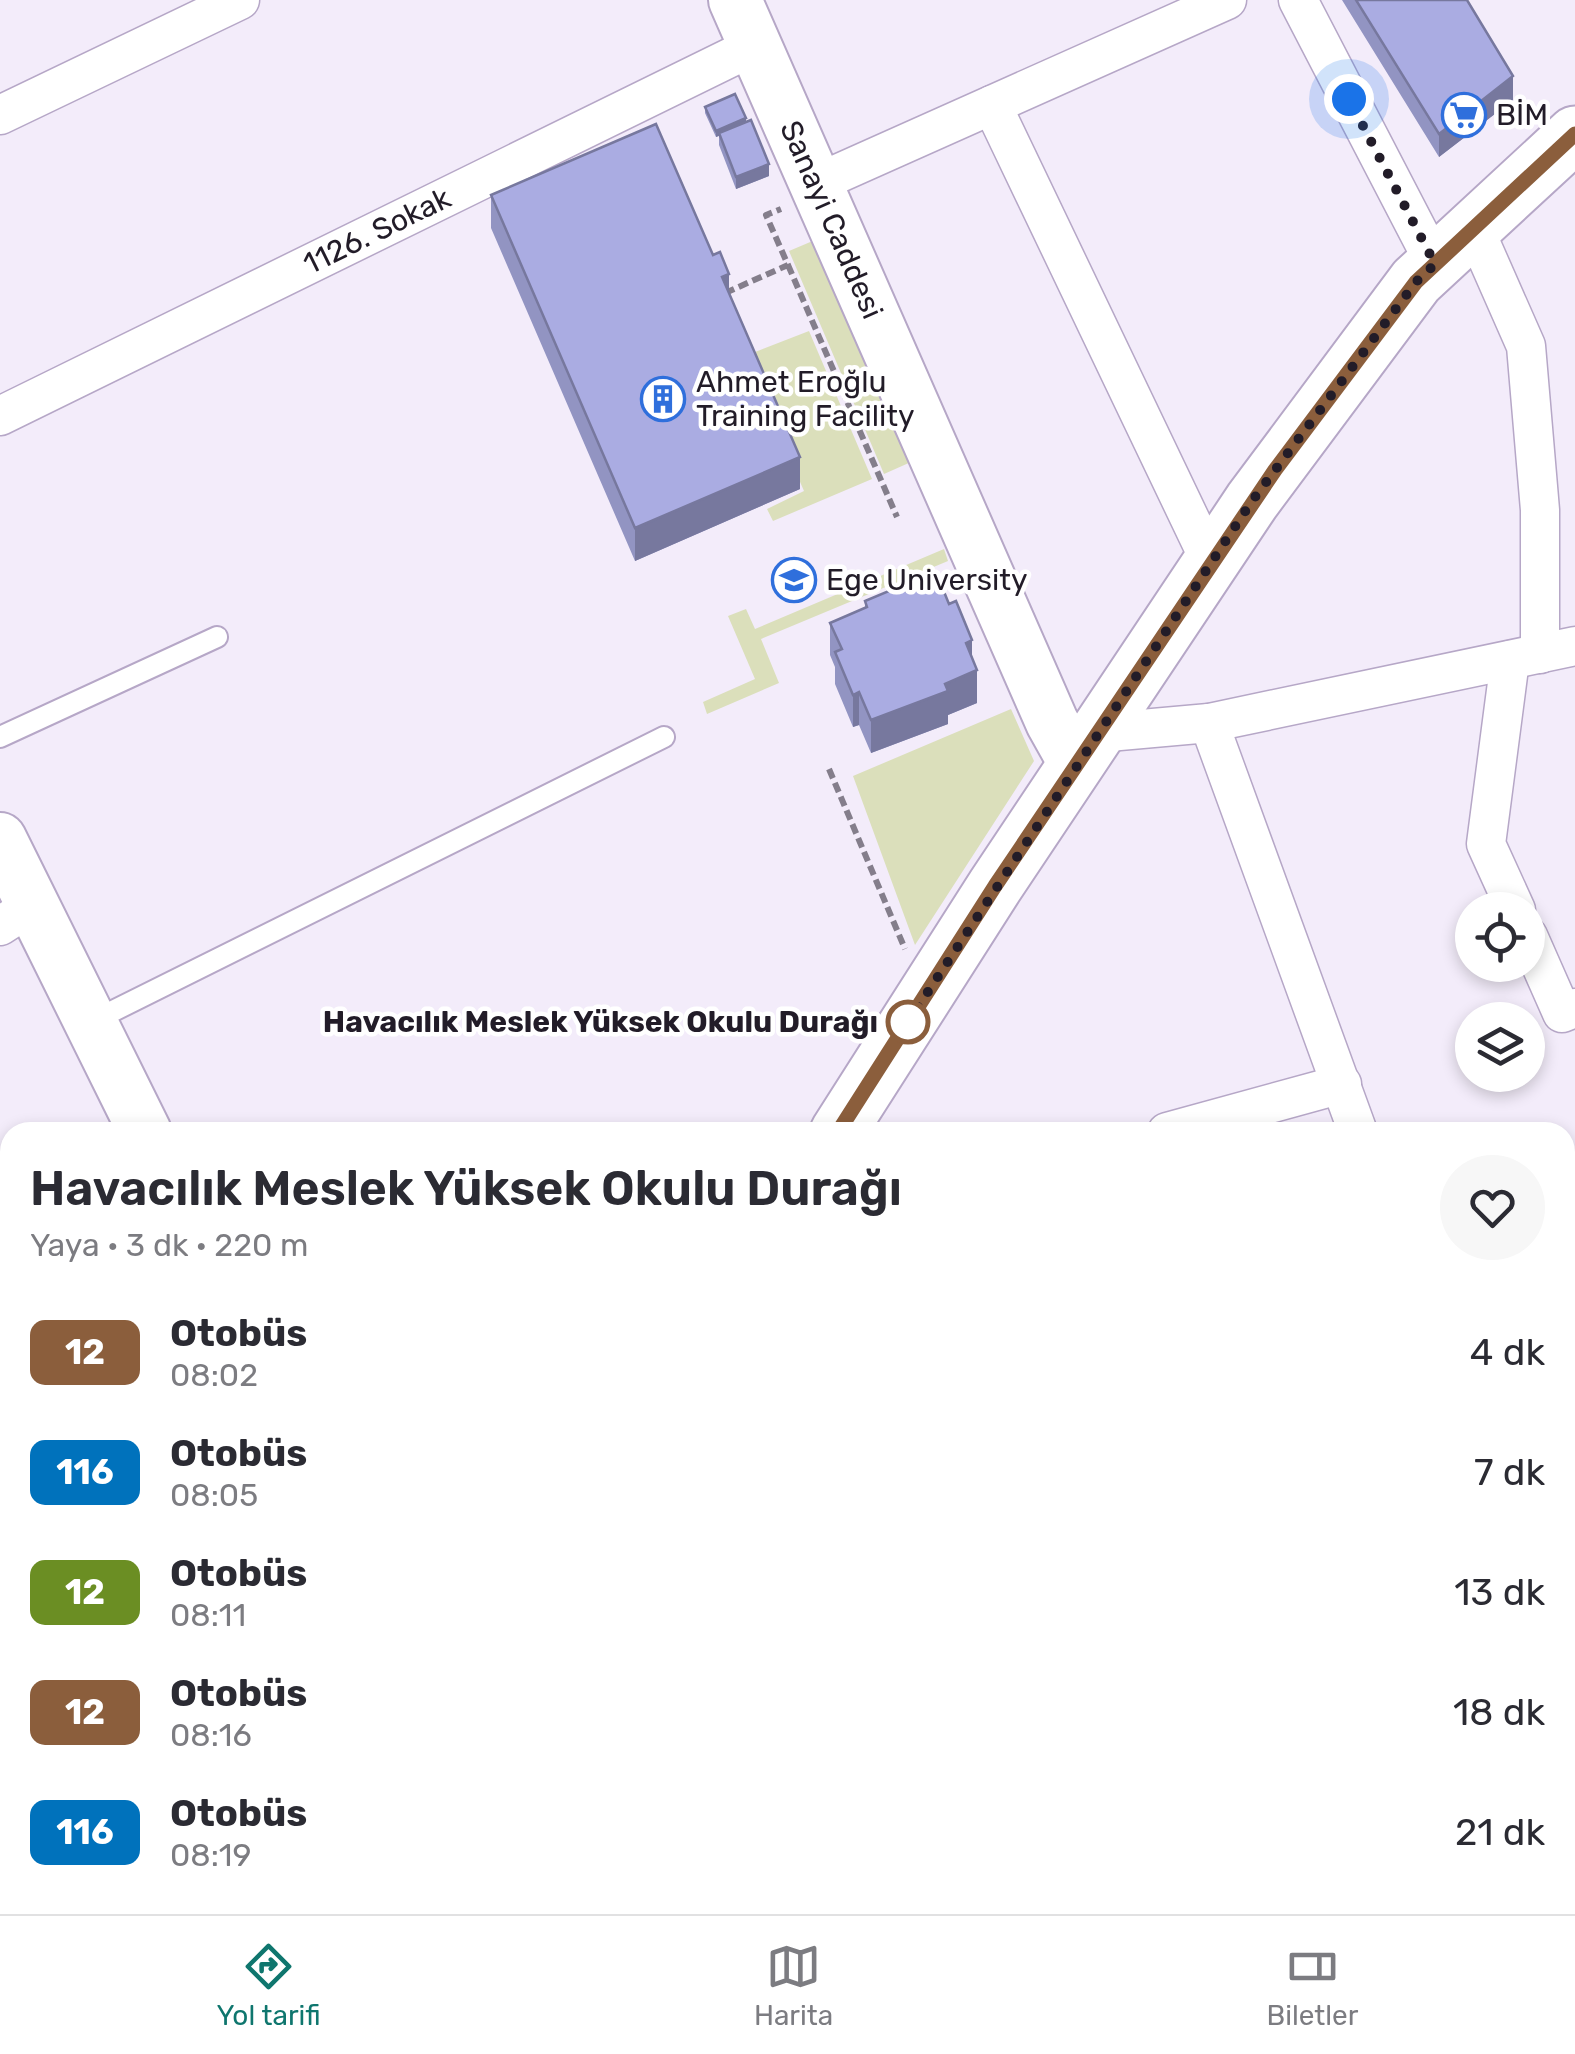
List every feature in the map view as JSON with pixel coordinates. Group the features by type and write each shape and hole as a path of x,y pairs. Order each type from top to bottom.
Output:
{"main road":[{"path":"845,1122 1252,501 1416,282 1575,134"}],"street":[{"path":"0,115 240,0"},
{"path":"819,187 1227,0"},
{"path":"1298,0 1435,264"},
{"name":"Sanayi Caddesi","path":"746,23 1052,722 1087,749"},
{"name":"1126. Sokak","path":"0,416 746,23"},
{"path":"992,105 1211,562"},
{"path":"1474,228 1526,346 1540,510 1542,653 1486,844 1508,892"},
{"path":"1087,749 1542,653"},
{"path":"1209,723 1355,1122"},
{"path":"0,839 15,916 89,1022 140,1122"},
{"path":"1545,974 1562,1013 1575,1008"},
{"path":"1203,1122 1342,1084"}],"lane":[{"path":"0,737 217,637"},
{"path":"89,1022 664,737"}],"path":[{"path":"819,187 766,215 897,517"},
{"path":"725,293 788,265"},
{"path":"829,769 912,964"}],"green space":[{"path":"815,240 911,462 884,474 789,251"},
{"path":"809,331 872,479 773,521 767,509 804,491 745,356"},
{"path":"944,549 948,561 761,639 779,683 707,714 703,702 755,679 728,616 746,609 755,629"},
{"path":"1011,709 1034,761 915,945 853,776"}],"building":[{"path":"1356,0 1467,0 1513,76 1439,134"},
{"path":"735,94 746,118 716,131 705,107"},
{"path":"751,120 769,164 736,177 719,133"},
{"name":"Ahmet Eroğlu Training Facility","path":"656,124 713,255 720,252 729,274 722,277 800,457 635,528 491,195"},
{"path":"938,577 949,604 956,601 972,640 966,643 977,670 945,684 948,691 871,720 859,692 853,695 835,652 842,649 830,623 867,607 865,601 903,585 906,591"}],"bus line":[{"name":"12","path":"844,1122 995,886 1252,501 1416,282 1575,134"}],"place":[{"name":"BİM","path":"1464,115"},
{"name":"Ahmet Eroğlu Training Facility","path":"663,399"},
{"name":"Ege University","path":"794,580"},
{"name":"Havacılık Meslek Yüksek Okulu Durağı","path":"908,1022"}],"route":[{"path":"908,1022 1252,501 1416,282 1435,264 1349,99"}]}
